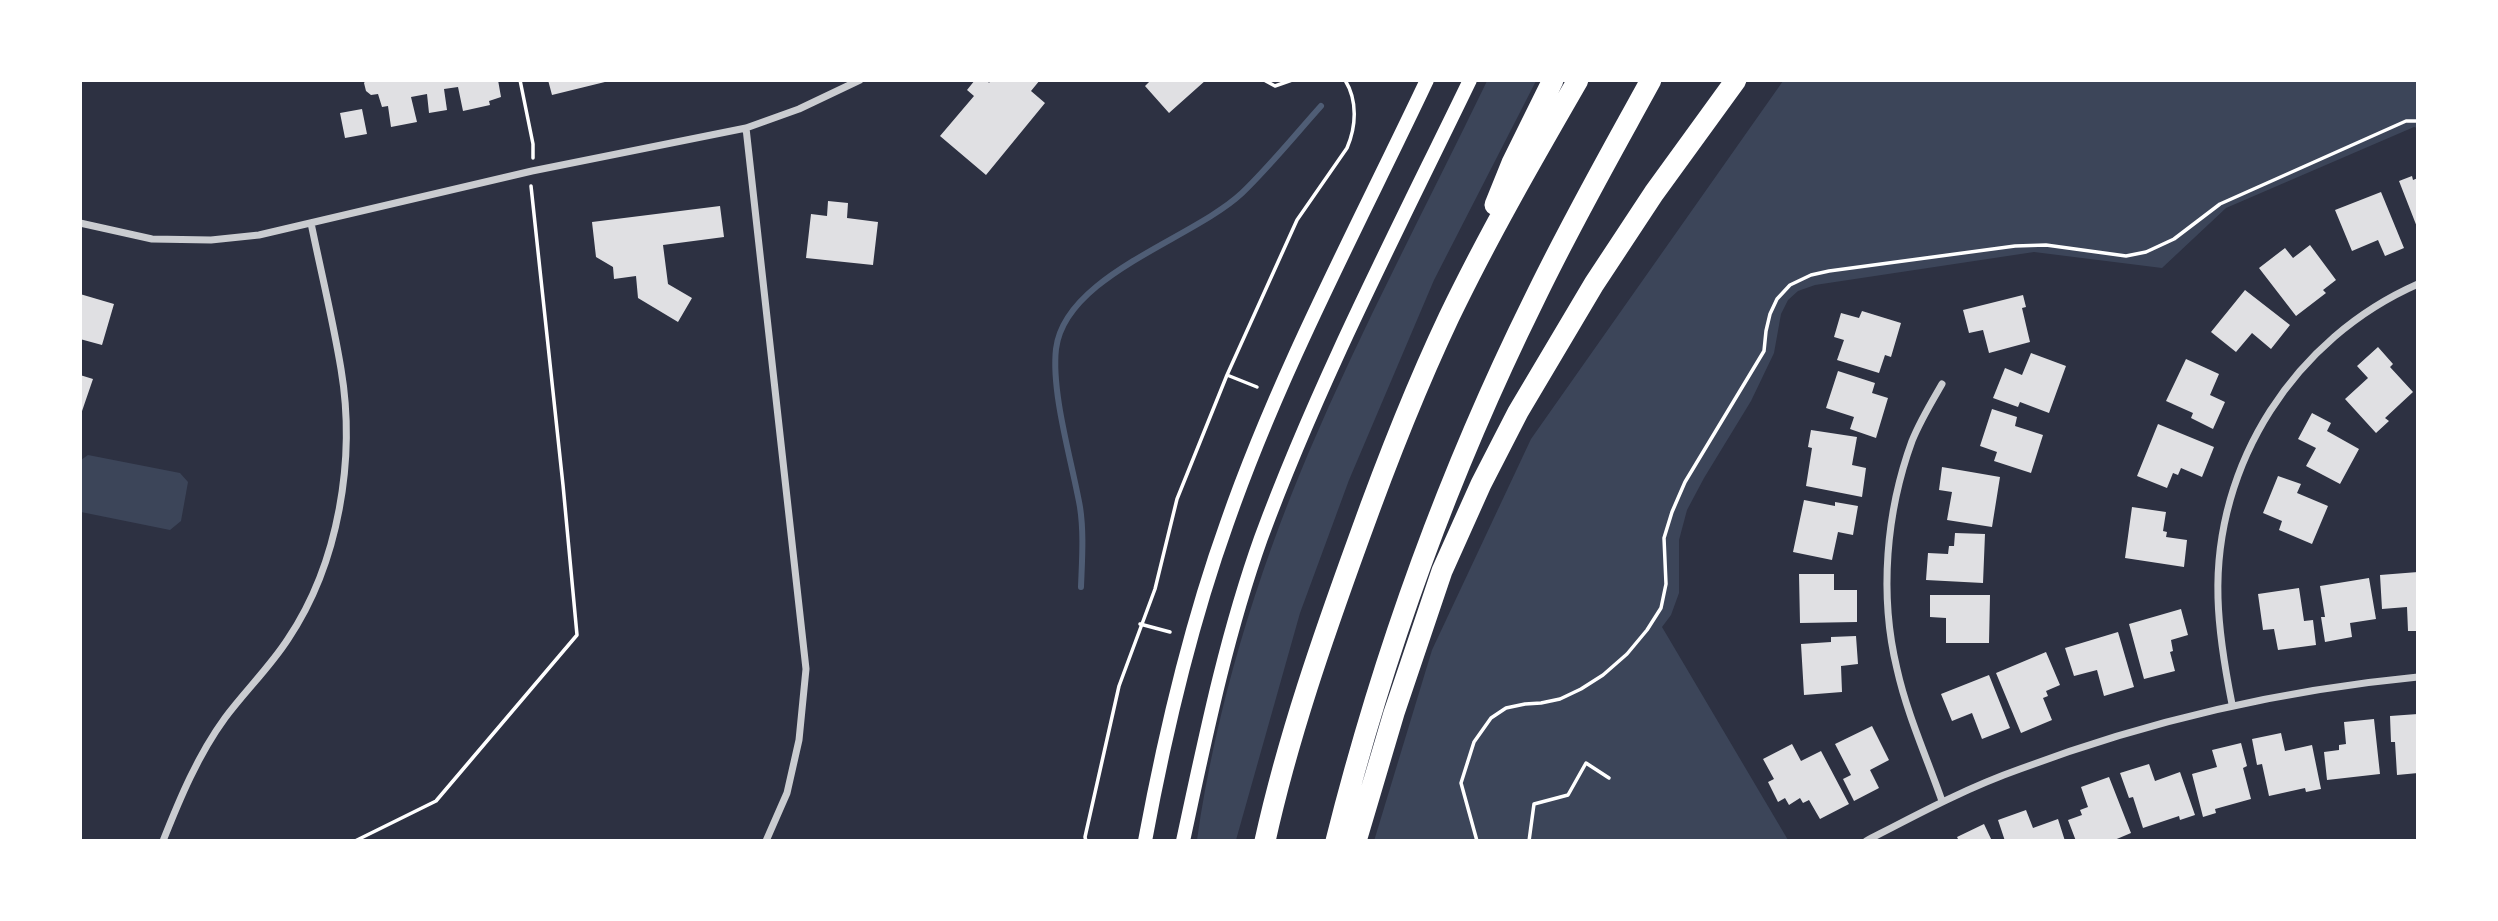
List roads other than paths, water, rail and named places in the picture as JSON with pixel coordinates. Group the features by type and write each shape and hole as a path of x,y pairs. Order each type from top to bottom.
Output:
{"highway":[{"path":"1265,841 1302,703 1337,596 1387,463 1512,163 1553,80"},
{"path":"1450,317 1578,80"},
{"path":"1336,841 1357,758 1392,644 1470,441 1534,300 1651,80"},
{"path":"1356,841 1394,713 1442,571 1481,484 1518,412 1594,284 1654,193 1736,80"}],"main road":[{"path":"1145,841 1177,691 1207,582 1227,522 1284,380 1427,80"},
{"path":"1182,841 1215,694 1261,539 1328,375 1470,80"}],"street":[{"path":"80,223 152,239 212,240 259,235 532,171 746,128 799,109 860,80"},
{"path":"746,128 807,668 799,740 787,793 766,841"},
{"path":"163,841 203,752 225,718 288,639 316,588 332,536 345,473 346,421 342,370 311,223"},
{"path":"2232,704 2222,652 2218,598 2219,563 2242,464 2257,431 2283,391 2315,352 2348,324 2395,294 2417,284"},
{"path":"1942,384 1923,418 1904,466 1890,540 1887,589 1897,670 1942,801"},
{"path":"1866,841 1942,801 2019,769 2101,741 2232,704 2365,682 2417,677"}],"waterway":[{"path":"1081,587 1081,517 1059,406 1055,367 1056,349 1065,323 1082,300 1106,279 1220,210 1242,193 1321,106"}]}
